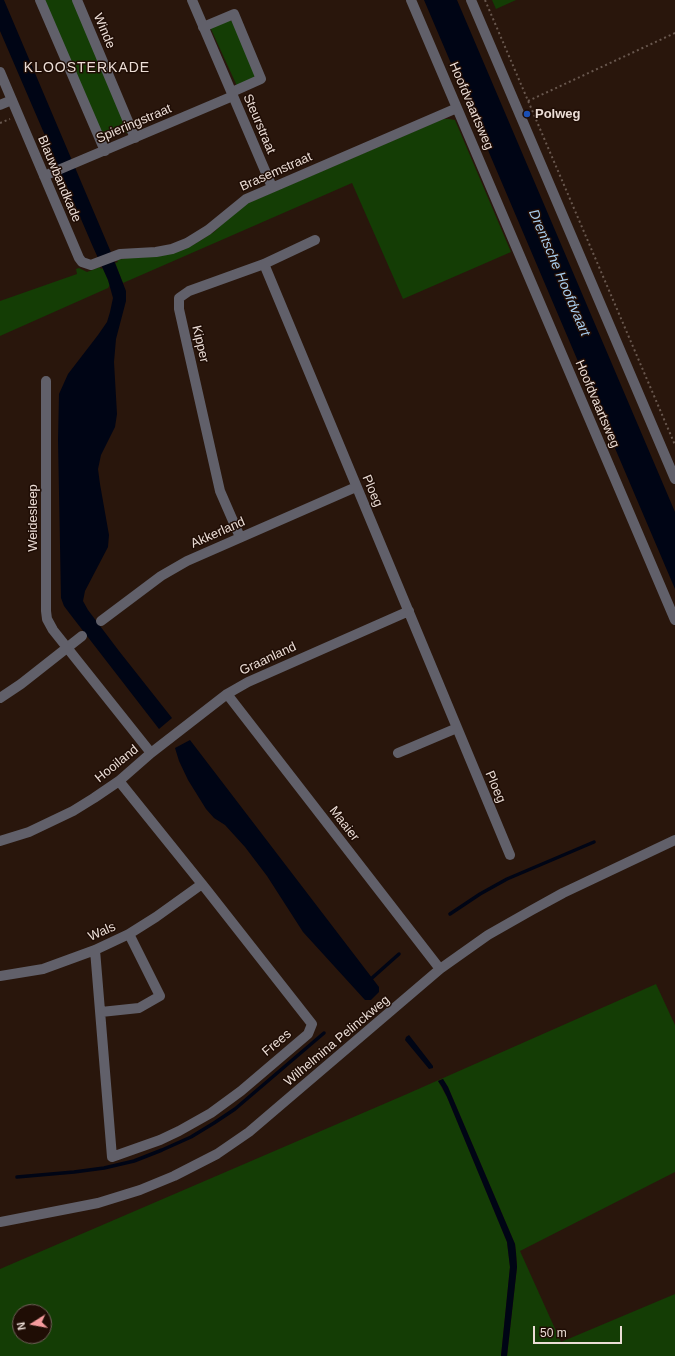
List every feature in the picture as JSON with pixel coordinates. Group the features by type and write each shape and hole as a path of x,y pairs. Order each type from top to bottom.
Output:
{"street":[{"path":"40,0 104,151"},
{"name":"Winde","path":"77,0 135,138"},
{"name":"Steurstraat","path":"192,0 272,187"},
{"name":"Hoofdvaartsweg","path":"411,0 675,620"},
{"path":"471,0 675,479"},
{"name":"Steurstraat","path":"204,27 234,14 261,79 233,94"},
{"name":"Blauwbandkade","path":"0,72 79,258 87,265"},
{"name":"Spieringstraat","path":"44,176 135,138 233,94"},
{"path":"0,106 12,100"},
{"name":"Brasemstraat","path":"87,265 100,262 113,256 156,252 172,249 187,243 208,230 246,198 457,108"},
{"name":"Kipper","path":"240,537 220,491 179,310 179,298 189,291 264,264 315,240"},
{"name":"Ploeg","path":"264,264 510,855"},
{"name":"Weidesleep","path":"46,381 46,611 47,619 53,630 68,648"},
{"name":"Akkerland","path":"101,621 161,576 187,561 356,487"},
{"name":"Graanland","path":"151,753 227,694 248,682 409,611"},
{"path":"0,698 21,684 82,636"},
{"name":"Hooiland","path":"0,841 29,832 55,820 94,798 119,781 151,753 68,648"},
{"name":"Maaier","path":"227,694 440,969"},
{"path":"398,753 456,728"},
{"name":"Frees","path":"95,950 112,1157 160,1140 180,1131 211,1113 241,1091 308,1034 312,1024 119,781"},
{"name":"Wilhelmina Pelinckweg","path":"0,1222 98,1203 140,1190 174,1176 217,1154 249,1132 440,969 488,935 563,893 675,840"},
{"name":"Wals","path":"0,976 43,968 95,950 129,934 156,917 202,884"},
{"path":"101,1012 138,1008 160,996 129,934"}],"path":[{"path":"485,0 675,445"},
{"path":"528,101 675,33"}],"green space":[{"path":"44,0 73,0 129,132 126,133 123,124 104,132 107,141 105,142"},
{"path":"492,0 516,0 496,9"},
{"path":"228,19 233,22 255,71 254,78 237,86 210,27"},
{"path":"443,119 455,120 511,252 403,299 352,183 123,283 115,263 118,262 117,260 159,256 193,245 214,232 236,211 248,203"},
{"path":"100,267 101,269 103,268 110,285 108,288 0,336 0,301 77,274 76,269 79,268 87,272"},
{"path":"656,984 675,1025 675,1172 520,1251 561,1342 675,1294 675,1356 507,1356 517,1267 515,1244 448,1087 443,1079 438,1081 447,1097 507,1242 510,1267 501,1356 0,1356 0,1269 407,1094"}],"water":[{"path":"0,0 4,0 126,291 126,301 116,339 114,362 117,414 115,427 101,455 98,469 109,535 108,547 85,591 83,601 88,610 119,651 172,718 159,729 64,606 61,598 58,440 59,394 68,374 107,322 113,298 108,280 0,31"},
{"name":"Drentsche Hoofdvaart","path":"424,0 457,0 675,512 675,589"},
{"path":"190,740 379,987 379,992 371,1000 365,1000 303,932 267,876 245,847 225,825 214,818 206,809 188,780 175,748"},
{"path":"409,1035 433,1068 429,1069 405,1040"},
{"path":"443,1079 448,1087 515,1244 517,1267 507,1356 501,1356 510,1267 507,1242 447,1097 438,1081"}],"waterway":[{"path":"450,914 480,894 507,879 594,842"},
{"path":"372,978 399,954"},
{"path":"17,1177 104,1168 134,1161 191,1137 235,1109 324,1033"}],"place":[{"name":"Polweg","path":"527,114"}],"district":[{"name":"KLOOSTERKADE","path":"87,68"}]}
